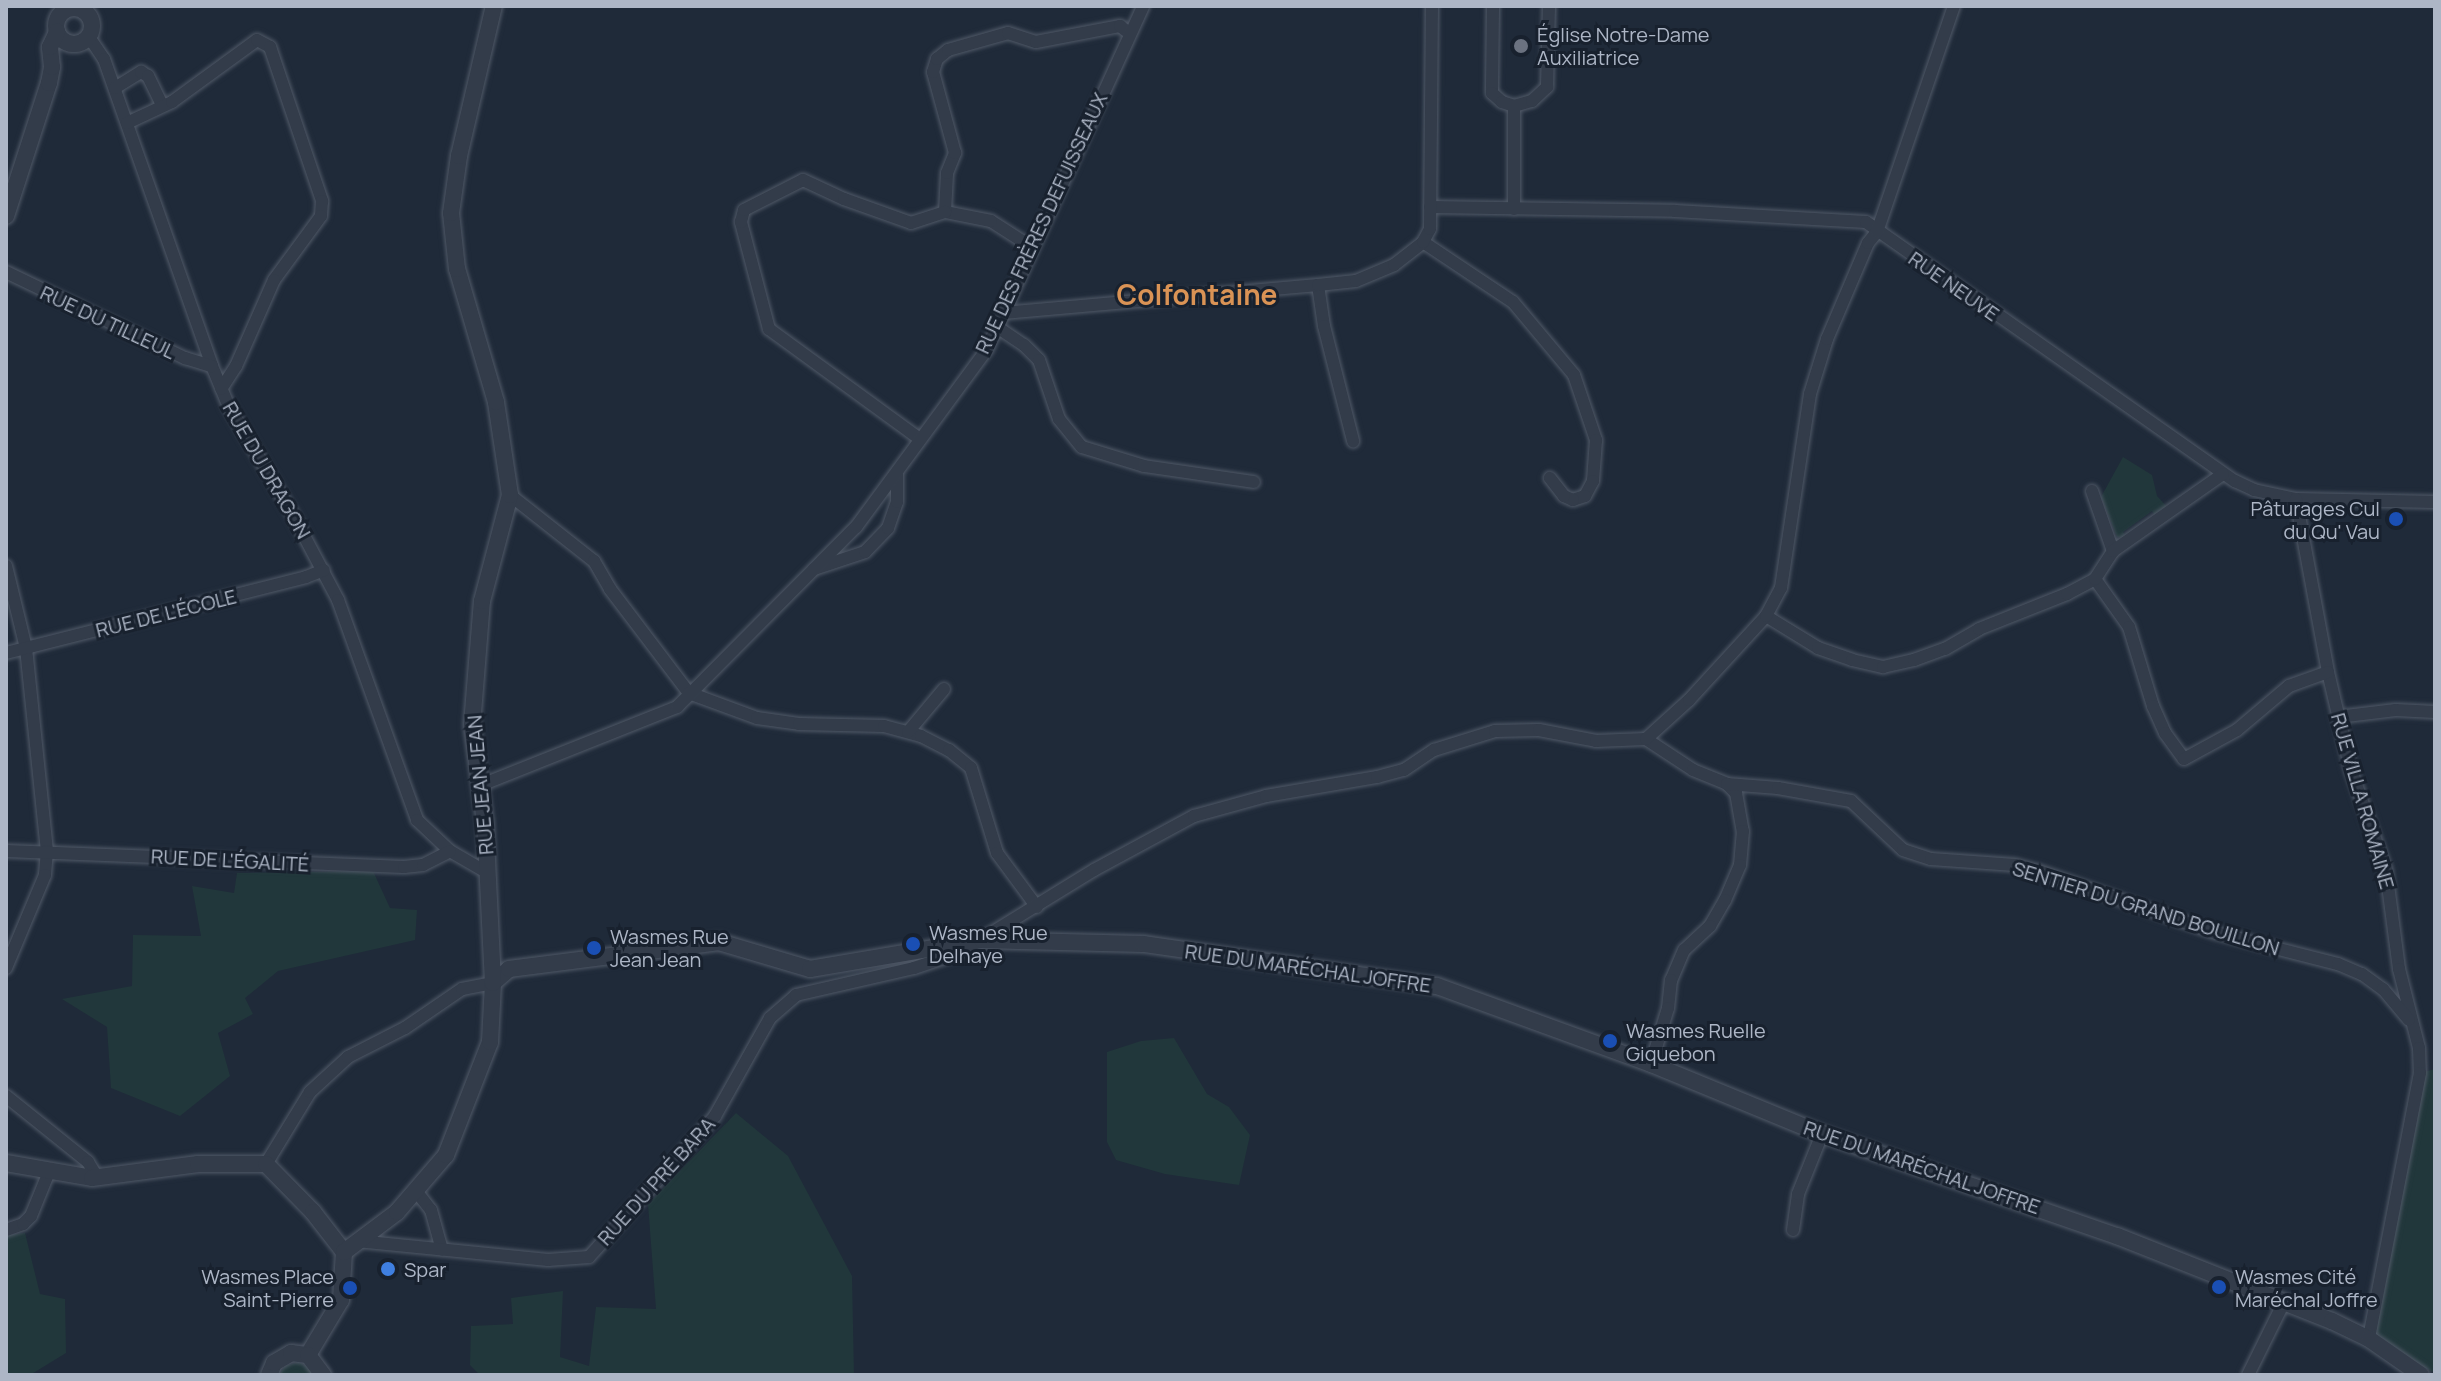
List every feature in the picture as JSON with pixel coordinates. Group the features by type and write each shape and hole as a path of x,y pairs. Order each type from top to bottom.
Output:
{"street":[{"path":"494,6 459,156 451,213 457,269 496,402 510,495 594,561 610,589 689,693 757,718 799,724 884,726 908,732 949,750 971,768 997,853 1037,907"},
{"name":"RUE DES FRÈRES DEFUISSEAUX","path":"481,785 677,707 856,527 987,349 1143,6"},
{"path":"1003,313 1356,281 1381,270 1423,242 1430,229 1432,6"},
{"path":"1493,6 1492,93 1502,102 1514,106 1532,101 1547,87 1549,6"},
{"path":"1646,739 1689,700 1766,616 1781,588 1810,394 1827,339 1868,243 1877,232 1954,6"},
{"path":"6,215 63,38 57,20 66,8 79,9 88,15 92,26 89,37 79,44 63,38"},
{"path":"945,212 947,173 955,153 933,72 937,59 948,50 1008,33 1036,42 1120,26 1129,33"},
{"name":"RUE DU DRAGON","path":"89,37 103,54 221,389 324,570 361,657 417,820 450,851 488,873"},
{"path":"127,123 172,102 257,40 270,47 322,201 321,216 274,280 236,366 221,389"},
{"path":"115,88 141,72 148,76 162,105"},
{"path":"1514,106 1514,209"},
{"path":"920,439 769,329 741,222 744,210 803,180 844,199 911,223 945,212 991,221 1033,248"},
{"name":"RUE NEUVE","path":"1430,207 1675,211 1866,222 2223,474 2254,490 2296,499 2435,502"},
{"path":"1423,242 1513,302 1574,375 1596,440 1593,481 1585,496 1573,500 1564,496 1550,478"},
{"name":"RUE DU TILLEUL","path":"6,272 185,358 212,366"},
{"path":"1318,285 1324,326 1353,441"},
{"path":"997,327 1039,360 1059,419 1082,447 1144,466 1254,482"},
{"name":"RUE DES FRÈRES DEFUISSEAUX","path":"811,570 865,552 888,528 897,502 897,471"},
{"path":"1766,616 1818,648 1883,667 1945,649 1979,629 2067,594 2095,579 2113,551 2223,474"},
{"path":"2092,491 2113,551"},
{"name":"RUE JEAN JEAN","path":"351,1247 397,1212 446,1155 490,1042 493,983 488,873 481,785 472,725 482,601 510,495"},
{"name":"RUE VILLA ROMAINE","path":"2296,499 2338,717 2355,781 2386,870 2399,969 2419,1048 2420,1073 2369,1339"},
{"path":"6,566 26,648 47,851 45,875 6,968"},
{"name":"RUE DE L'ÉCOLE","path":"6,653 324,570"},
{"path":"2095,579 2129,627 2153,706 2165,733 2184,759 2237,730 2289,686 2328,672"},
{"path":"908,732 944,689"},
{"path":"2338,717 2396,710 2435,712"},
{"name":"RUE DU PRÉ BARA","path":"351,1247 442,1250 548,1260 589,1257 715,1116 770,1018 796,995 914,968 959,953 1131,849 1194,816 1266,796 1404,770 1434,750 1495,731 1539,730 1596,741 1646,739"},
{"name":"SENTIER DU GRAND BOUILLON","path":"1646,739 1693,770 1727,784 1778,788 1851,801 1903,850 1931,859 2015,865 2038,871 2216,933 2338,964 2362,974 2383,989 2416,1029"},
{"path":"1651,1064 1668,1008 1675,970 1684,950 1710,926 1740,865 1743,831 1736,793 1727,784"},
{"name":"RUE DE L'ÉGALITÉ","path":"6,851 404,867 423,865 450,851"},
{"name":"RUE DU MARÉCHAL JOFFRE","path":"266,1164 310,1092 348,1057 405,1028 462,989 493,983 509,969 719,942 810,969 982,940 1144,944 1437,986 1651,1064 1822,1134 2085,1224 2284,1302 2369,1339 2421,1375"},
{"path":"2419,1048 2435,1052"},
{"path":"6,1096 88,1162 97,1177"},
{"path":"1793,1230 1798,1194 1822,1134"},
{"path":"6,1163 97,1177 198,1164 266,1164 351,1247 341,1300 308,1355"},
{"path":"6,1230 23,1224 31,1216 49,1172"},
{"path":"416,1191 431,1210 442,1250"},
{"path":"2248,1375 2284,1302"},
{"path":"269,1375 281,1357 291,1353 308,1355 323,1375"}],"green space":[{"path":"2123,457 2152,475 2157,496 2171,511 2159,521 2152,511 2123,532 2127,538 2117,537 2101,497"},
{"path":"373,871 390,908 417,910 415,940 278,971 245,998 253,1014 218,1033 230,1076 180,1116 111,1088 107,1027 62,999 132,986 133,935 201,936 192,886 234,893 237,873"},
{"path":"1174,1038 1207,1094 1229,1107 1250,1135 1239,1185 1165,1174 1116,1160 1107,1142 1107,1052 1141,1041"},
{"path":"2435,1069 2435,1373 2369,1339 2420,1073"},
{"path":"736,1113 788,1156 852,1276 854,1375 480,1375 470,1365 471,1326 513,1324 511,1298 563,1291 560,1357 589,1366 596,1307 656,1309 648,1204"},
{"path":"25,1233 40,1294 65,1299 66,1353 30,1375 6,1375 6,1235"},
{"path":"299,1362 310,1368 314,1375 279,1375 285,1366"}],"place":[{"name":"Église Notre-Dame Auxiliatrice","path":"1521,46"},
{"name":"Pâturages Cul du Qu' Vau","path":"2396,519"},
{"name":"Wasmes Rue Delhaye","path":"913,944"},
{"name":"Wasmes Rue Jean Jean","path":"594,948"},
{"name":"Wasmes Ruelle Giquebon","path":"1610,1041"},
{"name":"Spar","path":"388,1269"},
{"name":"Wasmes Cité Maréchal Joffre","path":"2219,1287"},
{"name":"Wasmes Place Saint-Pierre","path":"350,1288"}],"district":[{"name":"Colfontaine","path":"1197,294"}]}
